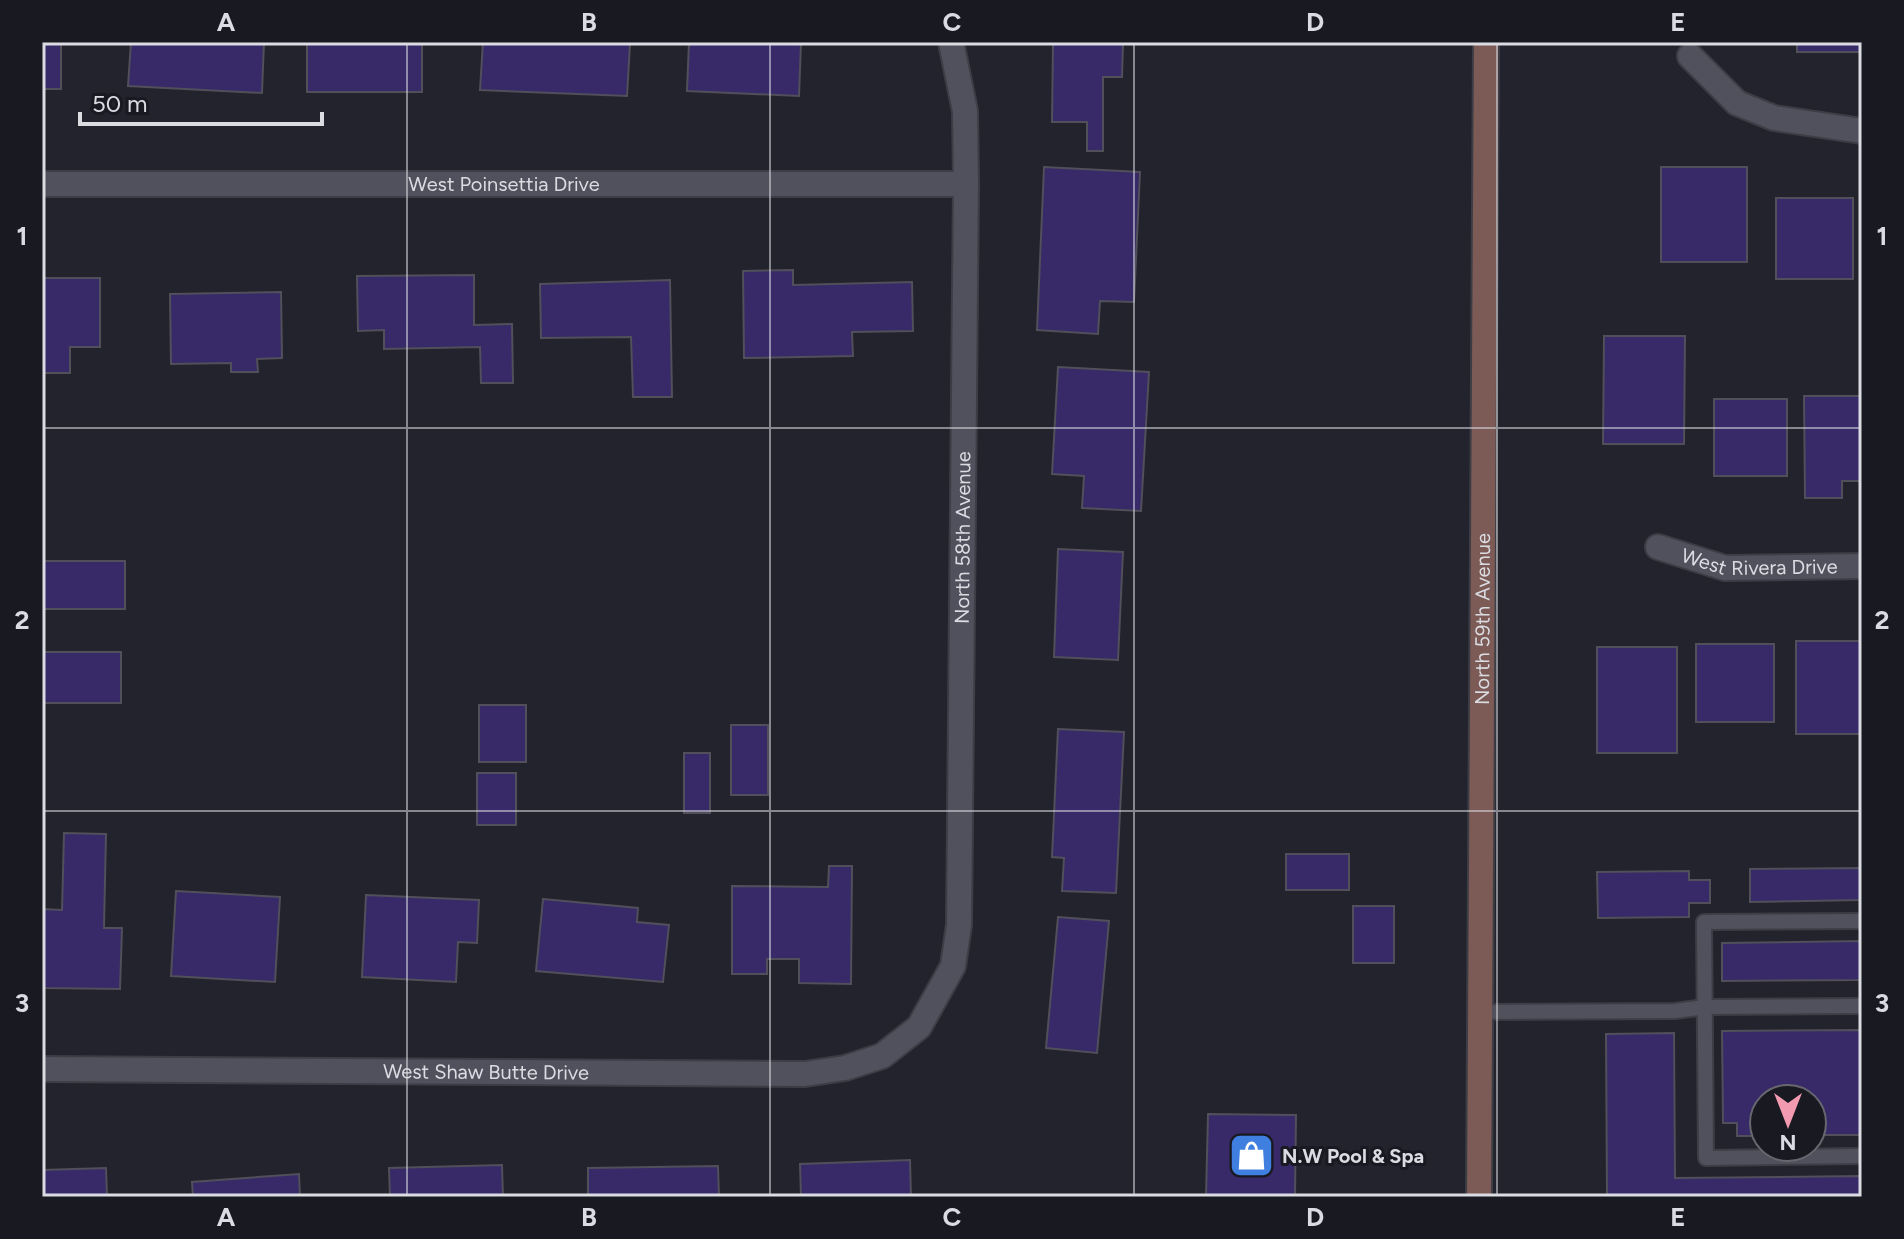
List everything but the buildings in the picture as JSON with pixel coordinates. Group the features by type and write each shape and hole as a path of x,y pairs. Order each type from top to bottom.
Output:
{"main road":[{"name":"North 59th Avenue","path":"1479,1197 1486,42"}],"street":[{"name":"North 58th Avenue","path":"919,1027 953,966 959,925 966,184 965,111 951,42"},
{"path":"1690,56 1737,103 1774,118 1862,131"},
{"name":"West Poinsettia Drive","path":"42,184 966,184"},
{"name":"West Rivera Drive","path":"1658,547 1725,568 1862,566"},
{"name":"West Shaw Butte Drive","path":"42,1069 805,1074 845,1068 882,1056 919,1027"}],"lane":[{"path":"1862,921 1704,922 1706,1158 1862,1156"},
{"path":"1480,1012 1862,1006"}],"place":[{"name":"N.W Pool & Spa","path":"1251,1156"}]}
